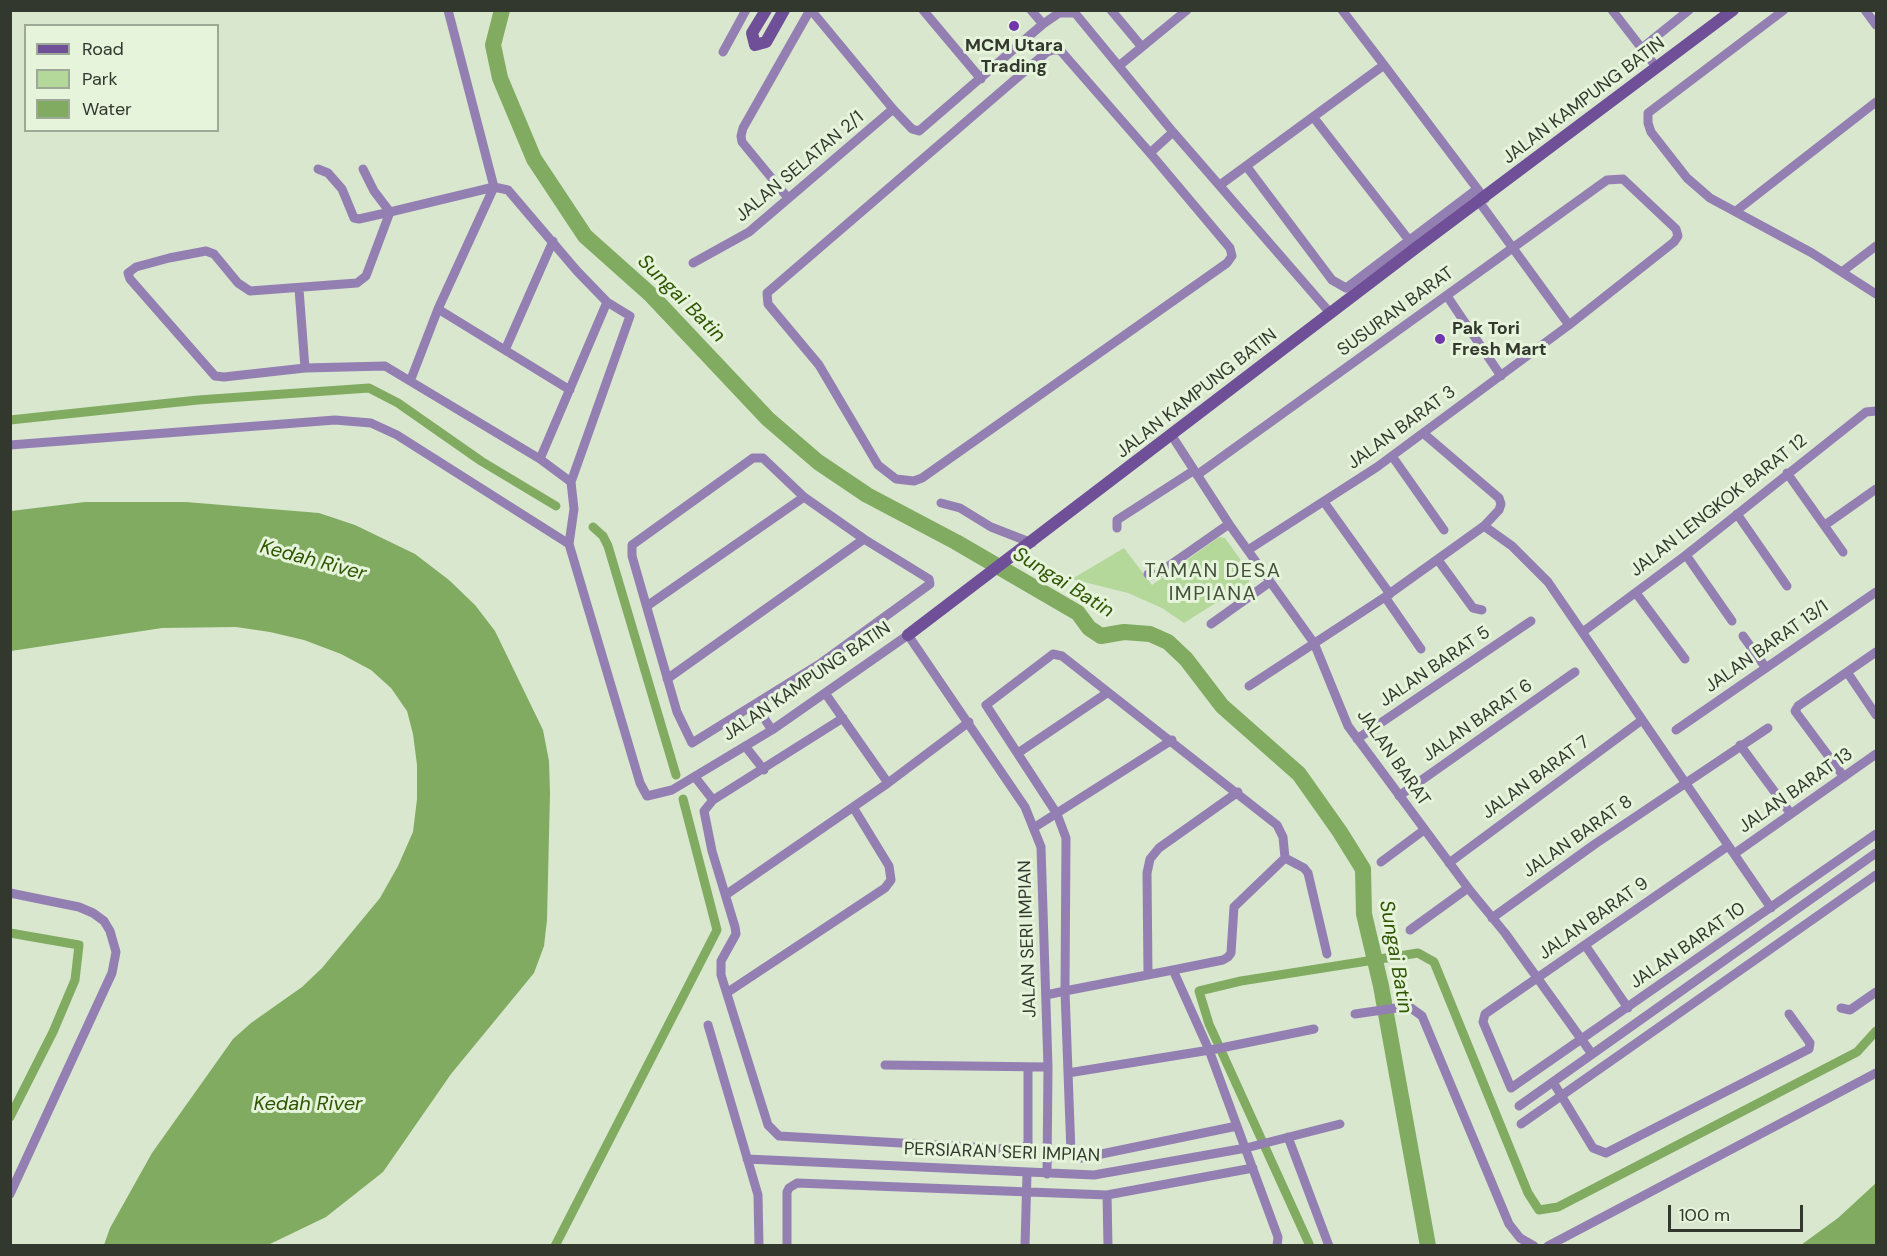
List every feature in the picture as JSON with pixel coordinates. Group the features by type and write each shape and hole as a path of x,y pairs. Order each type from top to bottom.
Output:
{"street":[{"path":"411,379 438,309 494,187 448,10"},
{"path":"723,52 746,10"},
{"path":"766,10 752,33 755,45 766,42 784,10"},
{"path":"788,198 742,142 743,128 811,10 893,109 912,129 919,131 1043,24 1059,13 1074,12 1173,132 1331,314"},
{"path":"924,10 981,79"},
{"path":"1031,10 1043,24"},
{"path":"1111,10 1142,47"},
{"path":"1120,65 1186,10"},
{"path":"1342,10 1480,197 1513,248 1569,325"},
{"path":"1612,10 1657,68"},
{"path":"1642,48 1689,10"},
{"name":"JALAN KAMPUNG BATIN","path":"569,544 643,791 647,796 653,797 672,790 772,730 908,635 1014,557 1331,314 1413,244 1657,68 1733,10"},
{"path":"1784,10 1648,113 1652,132 1687,178 1710,198 1843,271 1876,294"},
{"path":"1865,10 1876,25"},
{"path":"1060,50 1150,153 1230,248 1232,256 1227,263 922,478 905,480 887,474 878,465 819,365 768,304 767,293 1047,52 1060,50"},
{"path":"1220,185 1384,65"},
{"path":"1737,211 1876,102"},
{"name":"JALAN SELATAN 2/1","path":"693,263 749,232 893,109"},
{"path":"1247,166 1338,286 1346,288 1413,244 1314,118"},
{"path":"1150,153 1173,132"},
{"path":"10,445 335,420 371,423 397,435 569,544 574,515 571,482 630,316 607,302 577,271 514,195 503,187 494,187 359,219 354,218 342,189 328,173 318,169"},
{"path":"363,169 374,191 390,212"},
{"name":"JALAN BARAT 3","path":"1248,550 1392,456 1502,376 1674,242 1678,236 1676,229 1623,179 1616,177"},
{"name":"SUSURAN BARAT","path":"1117,528 1117,520 1195,473 1447,296 1607,180 1616,177"},
{"path":"390,212 366,276 361,281 299,289 250,291 238,283 210,251 169,258 130,270 130,279 215,375 224,377 305,368 386,366 540,459 571,482"},
{"path":"505,350 553,241"},
{"path":"1843,271 1876,246"},
{"path":"299,289 305,368"},
{"path":"1447,296 1502,376"},
{"path":"540,459 607,302"},
{"path":"438,309 570,390"},
{"name":"JALAN LENGKOK BARAT 12","path":"1584,631 1686,555 1786,473 1866,412 1876,411"},
{"path":"1249,686 1388,595 1484,526 1499,510 1499,498 1423,433"},
{"name":"JALAN BARAT","path":"1172,436 1229,524 1314,643 1337,705 1357,739 1592,1054"},
{"path":"1392,456 1444,530"},
{"path":"753,458 763,458 804,497 864,539 929,579 930,584 756,706 692,743 677,712 632,556 632,545 753,458"},
{"path":"1786,473 1843,552"},
{"path":"1825,525 1876,489"},
{"path":"647,606 804,497"},
{"path":"1324,502 1388,595 1421,650"},
{"path":"941,503 960,508 991,527 1032,543"},
{"path":"1737,514 1787,586"},
{"path":"1148,574 1156,575 1229,524"},
{"path":"1484,526 1495,531 1537,569 1584,631 1683,784 1771,908"},
{"path":"667,679 864,539"},
{"path":"1686,555 1732,621"},
{"path":"1437,560 1473,608 1482,610"},
{"path":"1211,624 1270,582"},
{"name":"JALAN BARAT 13/1","path":"1677,730 1876,592"},
{"path":"1636,593 1684,659"},
{"name":"JALAN BARAT 5","path":"1357,739 1531,621"},
{"name":"JALAN SERI IMPIAN","path":"908,635 969,722 1025,807 1035,827 1043,860 1048,1067 1047,1174"},
{"path":"1743,636 1766,668"},
{"path":"1844,777 1796,711 1798,706 1876,652"},
{"path":"1237,1126 1075,1157 1068,1145 1065,991 1066,846 1057,814 986,708 987,701 1053,654 1062,656 1107,693 1172,740 1277,825 1283,837 1285,858"},
{"name":"JALAN BARAT 6","path":"1399,796 1575,672"},
{"path":"1847,672 1876,714"},
{"path":"825,693 888,783"},
{"path":"1018,753 1107,693"},
{"path":"756,706 772,730"},
{"path":"843,718 705,807 705,818 736,934 720,968 768,1125 779,1136 1023,1150 1028,1143 1028,1066"},
{"name":"JALAN BARAT 7","path":"1449,863 1642,720"},
{"path":"727,894 888,783 969,722"},
{"name":"JALAN BARAT 8","path":"1492,918 1683,784 1768,728"},
{"path":"1035,827 1172,740"},
{"path":"1740,745 1791,814"},
{"path":"745,746 764,770"},
{"name":"JALAN BARAT 13","path":"1731,850 1791,814 1876,754"},
{"path":"695,777 713,800"},
{"path":"1148,975 1147,873 1150,859 1159,848 1238,792"},
{"path":"728,992 885,888 891,880 889,866 853,807"},
{"path":"1381,862 1424,830"},
{"name":"JALAN BARAT 10","path":"1517,1086 1876,834"},
{"name":"JALAN BARAT 9","path":"1517,1086 1511,1088 1508,1084 1483,1022 1485,1014 1585,945 1731,850"},
{"path":"1519,1106 1876,853"},
{"path":"1285,858 1304,868 1308,873 1327,954"},
{"path":"1046,994 1228,957 1231,953 1234,907 1285,858"},
{"path":"1521,1124 1876,875"},
{"path":"1410,930 1468,888"},
{"path":"10,893 79,907 93,913 104,921 110,931 116,952 112,973 10,1194"},
{"path":"1585,945 1629,1008"},
{"path":"1173,970 1212,1049 1237,1126 1249,1147 1253,1168 1278,1237 1277,1245"},
{"path":"1841,1008 1850,1010 1876,992"},
{"path":"1355,1014 1391,1008 1411,1008 1425,1022 1509,1224 1520,1238 1534,1245"},
{"path":"1553,1082 1593,1148 1606,1154 1809,1049 1810,1043 1789,1014"},
{"path":"708,1025 759,1204 759,1245"},
{"path":"1068,1073 1227,1047 1314,1029"},
{"path":"885,1065 1048,1067"},
{"path":"1548,1245 1876,1073"},
{"name":"PERSIARAN SERI IMPIAN","path":"747,1159 1047,1174 1104,1174 1249,1147 1340,1124"},
{"path":"1288,1137 1329,1245"},
{"path":"786,1245 787,1192 797,1183 1107,1195 1253,1168"},
{"path":"1025,1245 1028,1173"},
{"path":"1107,1195 1108,1245"}],"green space":[{"path":"1219,537 1225,538 1250,573 1249,582 1184,623 1162,608 1128,593 1072,579 1124,548 1152,585"}],"water":[{"name":"Kedah River","path":"85,502 186,502 319,513 355,525 415,554 449,580 475,605 495,631 543,730 549,761 550,793 547,920 544,946 534,973 451,1074 383,1172 326,1217 268,1245 104,1245 110,1228 152,1153 233,1039 251,1023 302,987 322,968 380,898 413,832 417,799 417,765 413,734 407,711 391,688 371,670 341,654 304,640 270,632 236,627 162,628 11,651 11,511"},
{"path":"1876,1183 1876,1245 1801,1245 1838,1218"}],"waterway":[{"name":"Sungai Batin","path":"502,10 493,45 500,78 534,159 585,236 650,294 768,419 818,462 867,495 956,542 1078,613 1089,628 1101,636 1124,632 1150,634 1168,642 1186,659 1222,706 1299,774 1363,869 1364,914 1381,986 1428,1246"},
{"path":"10,420 198,400 369,388 398,403 481,461 556,506"},
{"path":"593,527 603,536 608,546 676,775"},
{"path":"555,1246 717,930 683,799"},
{"path":"10,933 79,945 75,980 53,1032 10,1117"},
{"path":"1310,1246 1209,1024 1199,991 1241,981 1418,953 1434,962 1528,1193 1539,1210 1558,1207 1857,1052 1876,1031"}],"place":[{"name":"MCM Utara Trading","path":"1014,26"},
{"name":"Pak Tori Fresh Mart","path":"1440,339"}],"district":[{"name":"TAMAN DESA IMPIANA","path":"1213,584"}]}
